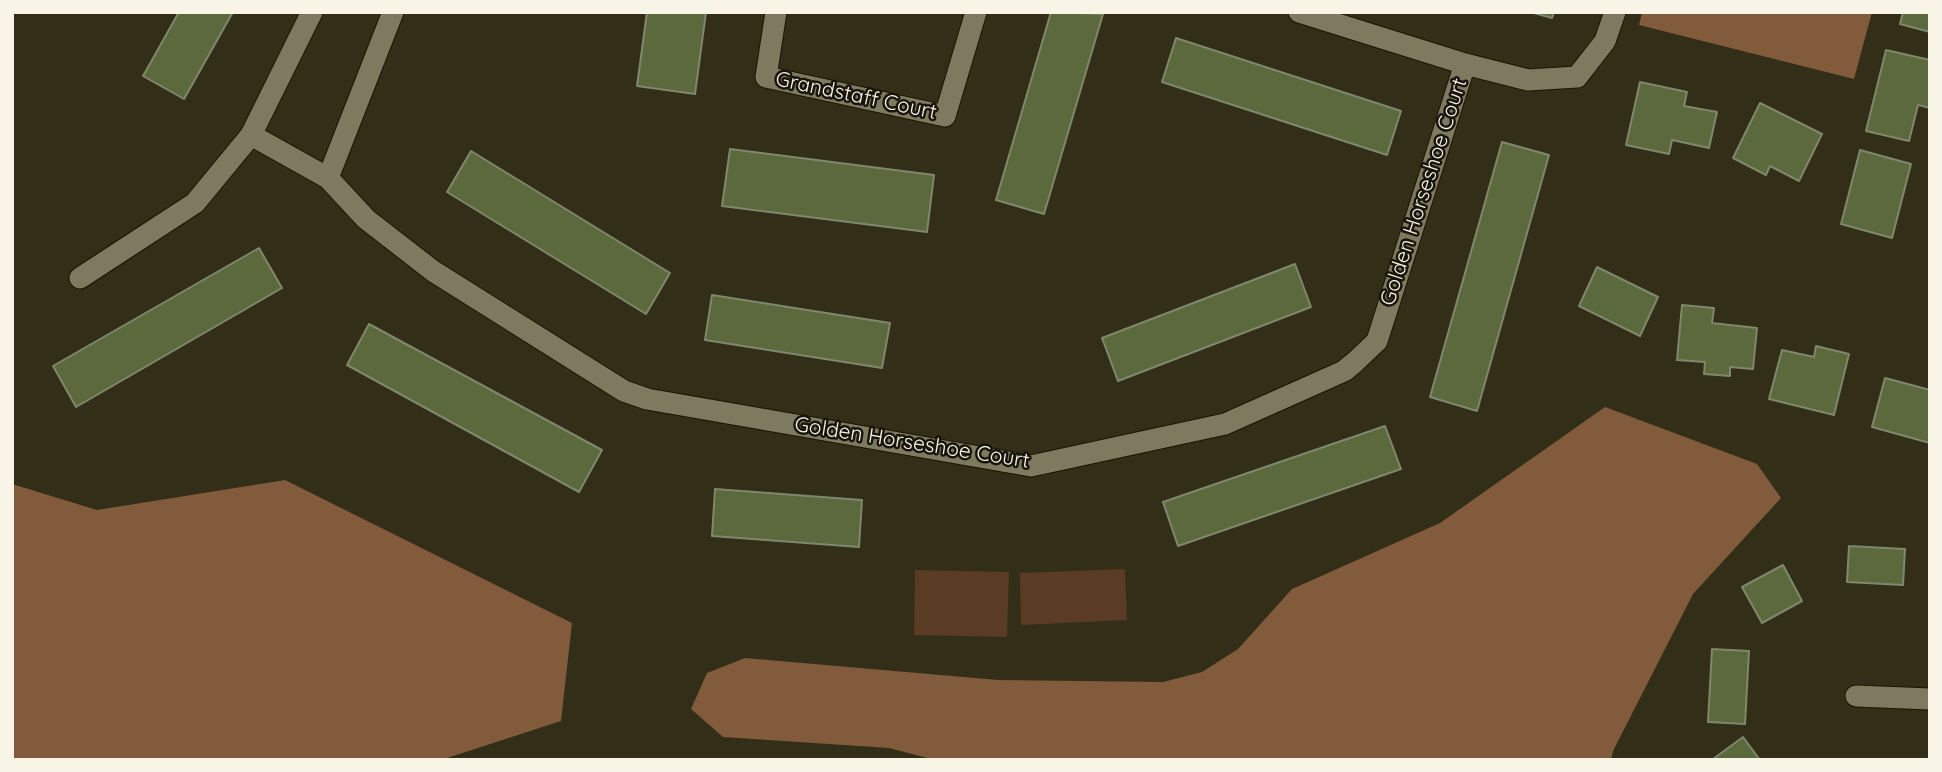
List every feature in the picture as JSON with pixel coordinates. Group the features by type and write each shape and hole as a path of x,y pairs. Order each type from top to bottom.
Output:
{"street":[{"path":"80,278 195,203 251,135 312,12"},
{"path":"328,178 393,12"},
{"name":"Grandstaff Court","path":"776,12 766,77 945,116 976,12"},
{"path":"1299,12 1465,64 1528,80 1577,77 1605,41 1615,12"},
{"name":"Golden Horseshoe Court","path":"251,135 328,178 366,219 433,271 624,391 647,399 1031,466 1224,424 1345,371 1377,341 1465,64"},
{"path":"1856,696 1930,699"}],"shaded area":[{"path":"1642,12 1872,12 1854,79 1639,25"},
{"path":"1605,407 1757,464 1781,498 1693,594 1613,751 1611,760 935,760 889,748 723,737 691,709 707,673 745,658 998,680 1163,682 1202,672 1238,649 1292,589 1440,523"},
{"path":"285,480 572,623 561,721 441,760 12,760 12,484 97,510"},
{"path":"1125,569 1127,620 1021,625 1020,573"},
{"path":"915,570 1009,572 1007,637 914,635"}],"building":[{"path":"179,12 233,12 184,99 143,76"},
{"path":"647,12 706,12 695,94 637,86"},
{"path":"1051,12 1103,14 1044,214 996,200"},
{"path":"1530,12 1554,12 1552,18"},
{"path":"1903,12 1930,12 1930,32 1900,24"},
{"path":"1176,38 1401,111 1387,155 1162,82"},
{"path":"1886,50 1930,60 1930,108 1918,105 1909,141 1866,131"},
{"path":"1640,82 1687,92 1684,106 1717,112 1709,148 1672,140 1669,154 1626,145"},
{"path":"1760,103 1822,134 1799,181 1770,166 1766,175 1733,158"},
{"path":"1502,142 1549,155 1477,411 1430,397"},
{"path":"730,149 934,175 927,232 722,206"},
{"path":"1860,150 1911,164 1892,238 1841,224"},
{"path":"471,151 670,273 646,314 447,192"},
{"path":"259,248 282,288 76,407 53,366"},
{"path":"1295,264 1311,307 1118,381 1102,338"},
{"path":"1597,267 1658,297 1640,336 1579,306"},
{"path":"712,295 890,323 882,368 705,340"},
{"path":"1682,305 1714,308 1712,323 1757,328 1753,369 1730,367 1730,376 1704,374 1705,362 1677,360"},
{"path":"369,324 602,450 579,492 347,365"},
{"path":"1816,346 1849,354 1834,415 1769,399 1782,350 1814,357"},
{"path":"1885,378 1930,390 1930,443 1872,427"},
{"path":"1385,426 1401,469 1178,546 1163,502"},
{"path":"715,489 862,500 859,547 712,536"},
{"path":"1849,546 1905,549 1903,585 1847,582"},
{"path":"1783,565 1802,601 1762,623 1742,587"},
{"path":"1712,649 1749,651 1745,724 1708,722"},
{"path":"1743,737 1760,760 1713,759"}]}
